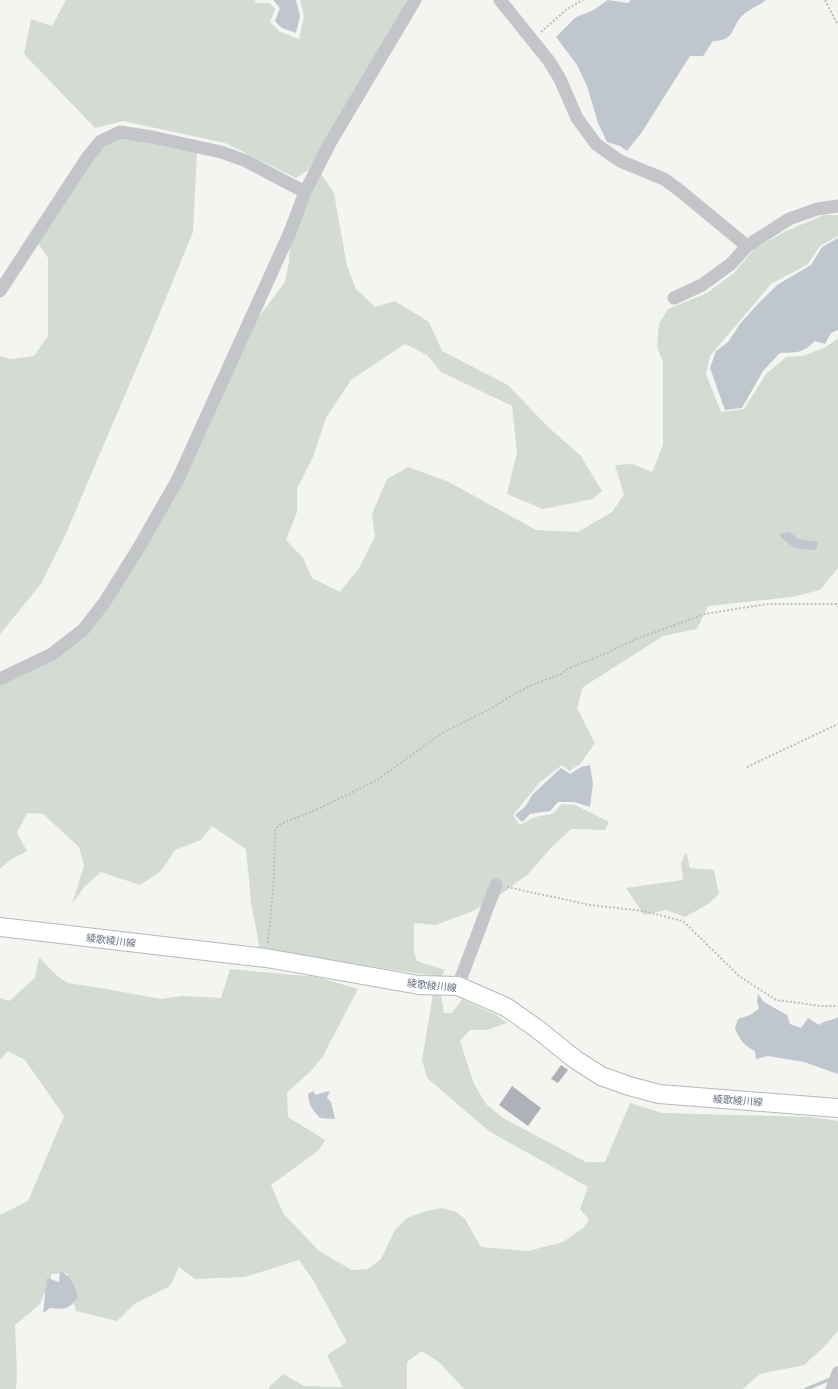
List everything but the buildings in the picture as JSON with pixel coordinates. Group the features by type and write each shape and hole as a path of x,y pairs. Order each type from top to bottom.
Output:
{"main road":[{"name":"綾歌綾川線","path":"0,926 266,958 419,985 458,986 506,1007 536,1028 576,1060 601,1076 629,1086 659,1094 838,1108"}],"street":[{"path":"0,679 52,654 83,630 104,603 138,549 178,479 290,232 305,192 330,143 416,0"},
{"path":"500,0 532,39 560,79 577,118 596,144 620,161 664,179 747,246"},
{"path":"0,291 87,158 101,141 120,132 152,137 221,152 246,161 305,192"},
{"path":"674,298 702,285 731,264 747,246 789,219 817,209 838,206"},
{"path":"458,986 496,885"}],"path":[{"path":"532,39 567,9 583,0"},
{"path":"825,0 838,25"},
{"path":"266,958 274,879 275,829 282,824 318,809 377,780 442,734 492,708 526,688 561,674 567,669 607,653 636,639 705,614 767,604 836,604 838,607"},
{"path":"747,767 838,724"},
{"path":"496,885 590,905 643,911 683,922 739,976 776,1000 822,1006 838,1006"}],"shaded area":[{"path":"66,0 256,0 254,3 270,3 275,9 270,22 280,32 299,39 304,16 300,0 407,0 364,82 308,170 296,178 225,143 123,121 95,128 24,54 31,19 52,26"},
{"path":"273,0 296,0 300,16 296,33 282,28 275,21 280,8"},
{"path":"608,0 628,3 631,0 766,0 742,16 729,36 725,39 713,41 703,56 690,56 642,132 627,151 620,146 607,142 598,123 587,86 577,65 556,37 576,17 592,11"},
{"path":"124,137 197,152 193,232 64,538 41,584 0,634 0,356 11,359 34,356 48,336 48,258 37,242 92,158 107,145"},
{"path":"321,174 334,193 347,266 356,289 375,307 395,301 429,322 442,351 508,385 547,426 581,456 602,491 593,499 543,509 507,494 517,452 512,406 441,372 427,355 405,344 351,380 326,418 313,457 297,489 297,512 286,540 303,558 312,578 340,592 359,568 375,537 372,514 387,479 408,467 449,482 536,530 578,532 612,512 624,495 615,465 632,464 652,472 663,445 663,362 657,347 659,324 668,309 707,293 734,273 754,249 786,231 824,215 838,215 838,236 820,246 808,264 771,284 710,356 706,374 721,412 744,409 766,374 786,357 803,356 826,347 838,338 838,568 820,590 792,597 708,606 697,629 663,636 583,687 577,708 595,743 580,764 569,771 562,765 540,782 513,815 520,825 535,817 552,814 562,804 575,805 609,822 605,830 571,829 550,849 528,874 504,892 473,911 436,925 414,923 414,952 417,961 445,970 441,977 260,950 251,902 246,849 212,826 201,840 175,850 161,871 140,885 101,872 85,886 72,904 84,866 79,847 43,814 27,813 17,833 27,851 10,860 0,869 0,684 109,606 255,322 285,282 289,261 290,240"},
{"path":"838,238 838,330 831,333 825,344 815,341 803,350 780,353 763,371 742,408 725,410 710,368 716,351 728,342 740,324 777,285 811,265 822,247"},
{"path":"789,532 799,539 818,542 816,550 795,547 787,543 778,534"},
{"path":"590,765 593,784 590,807 574,802 558,802 550,811 530,814 522,822 515,815 526,806 532,795 561,768 570,774 581,767"},
{"path":"686,852 690,868 714,870 719,894 708,904 685,917 666,910 644,915 626,888 683,880 681,863"},
{"path":"39,957 56,975 68,983 161,999 182,996 221,998 230,969 317,977 358,989 323,1056 310,1072 287,1092 288,1117 325,1140 319,1150 271,1185 283,1213 319,1251 352,1270 368,1269 381,1259 395,1230 407,1218 426,1211 441,1208 456,1212 465,1219 481,1247 528,1251 563,1242 583,1228 589,1220 580,1209 588,1187 489,1131 427,1078 422,1060 433,994 441,995 444,1013 452,1013 462,999 496,1015 507,1023 487,1030 470,1030 460,1041 474,1084 486,1104 503,1118 586,1162 605,1162 630,1103 662,1113 812,1117 838,1121 838,1331 822,1349 804,1365 760,1374 743,1389 464,1389 439,1362 422,1351 407,1362 407,1389 269,1389 269,1387 283,1374 304,1386 343,1387 327,1355 347,1342 313,1280 299,1260 245,1277 195,1279 179,1267 170,1286 134,1304 117,1321 76,1311 67,1273 51,1274 51,1287 44,1294 40,1304 15,1325 17,1375 16,1389 0,1389 0,1215 28,1201 64,1116 25,1060 8,1051 0,1060 0,998 9,1001 35,978"},
{"path":"758,994 764,1002 787,1015 790,1024 801,1028 808,1018 819,1025 838,1017 838,1074 804,1062 768,1056 756,1059 755,1051 742,1042 735,1028 738,1019 750,1015 759,1009 757,1001"},
{"path":"313,1091 316,1095 330,1091 327,1098 331,1102 335,1119 320,1118 311,1107 308,1094"},
{"path":"60,1271 67,1275 72,1281 78,1297 66,1308 50,1308 43,1313 47,1278 59,1282"}],"waterway":[{"path":"806,1389 833,1378"}]}
